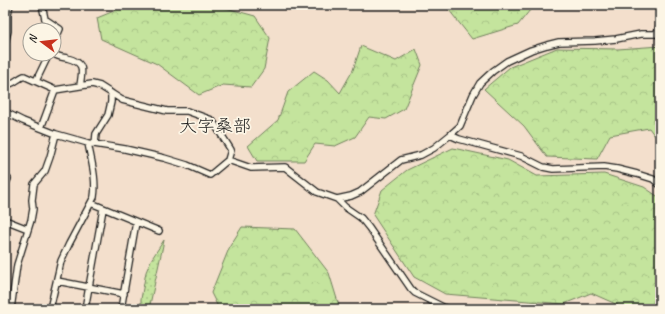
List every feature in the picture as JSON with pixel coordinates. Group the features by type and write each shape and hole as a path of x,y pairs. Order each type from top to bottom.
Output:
{"street":[{"path":"5,43 8,30 8,14 10,5"},
{"path":"42,5 45,19 50,22"},
{"path":"338,199 360,192 400,160 421,155 434,148 450,135 460,126 473,95 480,83 507,61 531,50 560,42 596,41 641,34 658,34 660,25"},
{"path":"62,57 75,60 80,64 82,71 80,86"},
{"path":"36,81 45,62"},
{"path":"5,81 10,84 15,83 24,76 54,90 92,84 100,86 122,100 167,111 187,111 212,120 231,150 228,160 210,175 159,156 88,143 56,134 22,121 5,112"},
{"path":"41,128 54,90"},
{"path":"95,144 96,134 108,115 111,102 111,93"},
{"path":"11,309 17,266 31,220 34,184 45,171 56,134"},
{"path":"450,135 459,139 521,156 543,167 553,169 604,167 653,179 660,185"},
{"path":"50,309 61,261 91,203 95,190 95,179 88,143"},
{"path":"228,160 251,168 285,167 317,192 338,199 345,207 361,218 411,289 415,293 446,309"},
{"path":"5,178 8,179 5,185"},
{"path":"91,203 159,231"},
{"path":"85,309 103,209"},
{"path":"5,220 28,229"},
{"path":"121,309 136,222"},
{"path":"57,281 124,294"}],"green space":[{"path":"117,5 215,5 255,16 270,38 264,69 251,87 223,85 199,95 157,64 101,39 97,18 114,11"},
{"path":"445,5 534,5 518,25 472,39"},
{"path":"361,46 396,61 416,49 422,65 404,109 386,119 369,117 355,137 335,146 315,144 304,161 257,161 248,146 278,120 288,92 314,71 328,80 340,93 353,70"},
{"path":"660,46 660,143 649,128 610,135 597,159 547,157 524,126 484,89 510,67 557,48 618,49"},
{"path":"453,148 508,160 537,176 604,174 644,187 660,198 660,309 617,309 618,305 591,293 564,304 445,294 414,277 373,215 382,190 407,170"},
{"path":"242,227 295,229 329,273 340,309 220,309 211,293 230,246"},
{"path":"164,240 149,309 141,309 141,299 146,272 151,260"}],"district":[{"name":"大字桑部","path":"215,126"}]}
